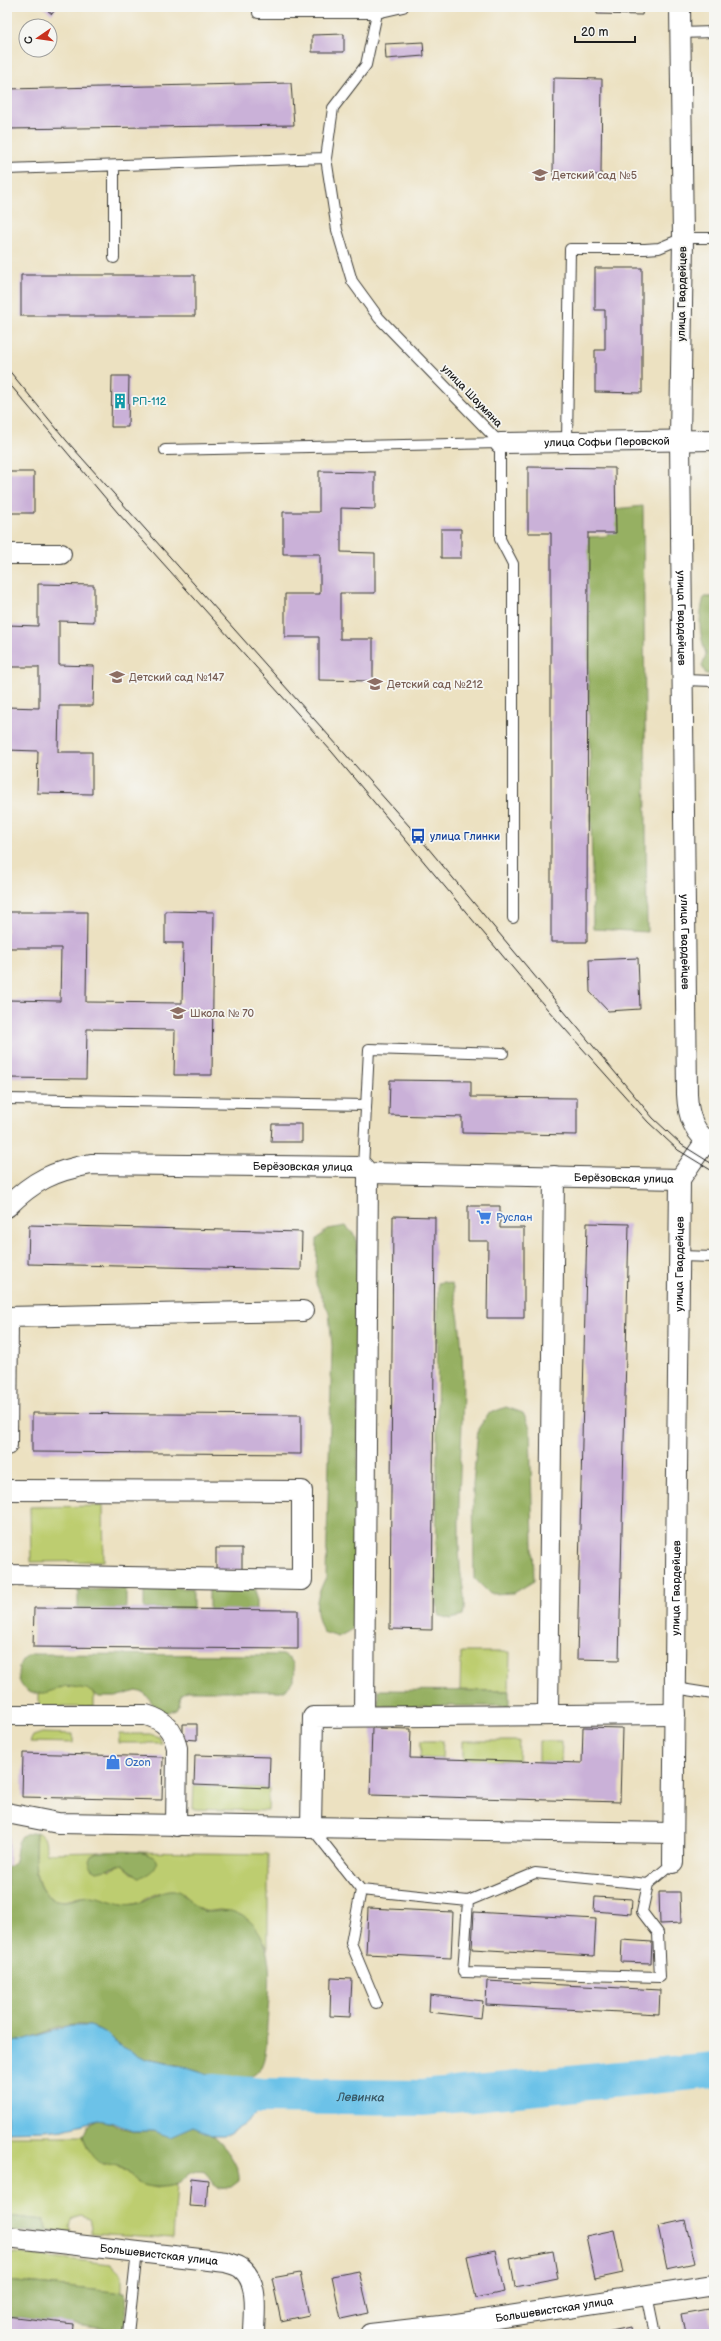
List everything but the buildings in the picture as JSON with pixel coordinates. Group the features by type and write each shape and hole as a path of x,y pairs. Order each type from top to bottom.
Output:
{"street":[{"name":"улица Гвардейцев","path":"673,1863 680,1179 710,1144 692,1124 688,1112 687,1094 680,440 683,238 679,33 680,7"},
{"name":"улица Софьи Перовской","path":"500,443 714,440"},
{"path":"7,554 61,554"},
{"name":"Берёзовская улица","path":"7,1207 41,1179 57,1172 91,1164 680,1179"},
{"path":"364,1716 366,1170"},
{"path":"548,1715 554,1176"},
{"path":"7,1445 8,1317 303,1312"},
{"path":"7,1490 302,1491 302,1580 7,1575"},
{"path":"7,1714 146,1715 158,1718 168,1725 175,1735 177,1748 176,1826"},
{"path":"310,1827 313,1717 675,1714"},
{"path":"7,1813 58,1823 673,1833"},
{"name":"Большевистская улица","path":"7,2237 214,2259 241,2268 249,2278 254,2291 254,2334"},
{"name":"Большевистская улица","path":"370,2334 450,2325 714,2285"}],"lane":[{"path":"258,7 258,13 377,13 403,7"},
{"name":"улица Шаумяна","path":"377,13 366,66 333,108 326,158 337,230 352,281 380,318 500,443"},
{"path":"679,33 714,32"},
{"path":"7,170 326,158"},
{"path":"114,167 114,258"},
{"path":"566,442 570,250 652,249 683,238 714,238"},
{"path":"500,443 500,539 513,564 513,918"},
{"name":"улица Шаумяна","path":"165,450 500,443"},
{"path":"682,680 714,681"},
{"path":"366,1170 366,1106 369,1049 502,1053"},
{"path":"7,1099 366,1106"},
{"path":"679,1256 714,1256"},
{"path":"675,1688 714,1695"},
{"path":"310,1827 361,1890 468,1901 535,1873 648,1884"},
{"path":"468,1901 462,1972 660,1977 658,1933 642,1912 648,1884 673,1863"},
{"path":"361,1890 351,1943 376,2003"},
{"path":"128,2334 137,2251"},
{"path":"646,2295 655,2334"}],"green space":[{"path":"643,506 647,932 593,929 586,537 607,536 615,509"},
{"path":"704,597 714,597 714,674 706,674 702,666 706,654 700,626"},
{"path":"714,688 714,745 712,745 708,706"},
{"path":"346,1226 356,1237 358,1260 358,1607 353,1629 338,1637 323,1632 317,1610 319,1592 326,1577 332,1346 329,1313 316,1284 317,1239 328,1229"},
{"path":"444,1282 452,1284 458,1314 463,1374 459,1535 464,1610 463,1616 451,1619 440,1616 436,1604 438,1283"},
{"path":"506,1407 523,1413 530,1427 534,1581 514,1593 490,1594 474,1578 473,1484 478,1429 488,1414"},
{"path":"103,1506 104,1561 31,1562 30,1507"},
{"path":"209,1587 256,1588 256,1610 209,1610"},
{"path":"144,1588 193,1588 193,1609 144,1609"},
{"path":"126,1589 126,1609 78,1609 78,1590"},
{"path":"461,1652 510,1652 509,1691 460,1690"},
{"path":"31,1654 283,1655 291,1660 295,1674 289,1686 281,1691 187,1691 181,1695 179,1705 176,1710 163,1712 156,1709 144,1693 137,1691 115,1697 98,1697 87,1689 66,1686 45,1693 30,1693 21,1684 18,1673 21,1662"},
{"path":"39,1681 94,1681 94,1707 39,1707"},
{"path":"378,1690 509,1691 509,1706 378,1706"},
{"path":"42,1733 73,1734 73,1743 30,1742 33,1736"},
{"path":"119,1734 150,1734 159,1737 162,1743 119,1743"},
{"path":"421,1741 443,1741 442,1759 420,1758"},
{"path":"463,1741 519,1741 518,1761 463,1760"},
{"path":"539,1741 562,1741 561,1763 539,1762"},
{"path":"194,1785 269,1788 268,1811 193,1809"},
{"path":"36,1832 44,1838 46,1843 46,1853 99,1852 91,1856 109,1870 123,1865 133,1874 148,1854 135,1852 268,1854 268,1950 265,1942 256,1929 244,1918 229,1911 206,1911 199,1909 184,1893 157,1893 131,1905 86,1897 80,1897 67,1901 52,1898 44,1893 39,1884 35,1863"},
{"path":"36,1832 36,1874 39,1884 44,1892 51,1898 65,1901 90,1896 129,1905 140,1903 165,1891 175,1890 183,1894 195,1906 203,1911 230,1911 249,1920 259,1932 265,1946 270,1978 265,2055 260,2069 255,2074 249,2077 224,2079 183,2066 139,2056 126,2050 107,2034 90,2026 79,2025 58,2028 7,2044 7,1868 14,1863 20,1839 23,1836"},
{"path":"131,1851 143,1853 154,1858 156,1864 148,1874 139,1877 123,1865 97,1871 92,1868 89,1861 91,1856 99,1852"},
{"path":"98,2120 108,2122 128,2130 153,2131 167,2135 176,2134 191,2127 201,2128 217,2139 231,2156 239,2174 239,2181 231,2187 220,2189 213,2184 205,2172 199,2171 191,2173 183,2181 171,2186 150,2187 140,2184 120,2167 98,2162 91,2155 83,2136 88,2125"},
{"path":"7,2136 83,2136 88,2150 105,2165 115,2165 126,2172 138,2183 157,2188 177,2184 173,2238 90,2233 92,2227 90,2219 81,2216 72,2220 70,2226 72,2232 48,2230 44,2220 7,2216"},
{"path":"7,2216 44,2220 48,2230 43,2233 7,2230"},
{"path":"7,2252 111,2264 122,2275 122,2293 7,2281"},
{"path":"7,2281 125,2293 128,2332 7,2316"}],"water":[{"path":"71,2026 90,2026 105,2032 117,2044 146,2059 190,2068 221,2078 246,2081 256,2086 262,2096 255,2114 243,2125 224,2136 215,2136 193,2127 170,2137 154,2131 132,2131 114,2123 98,2120 64,2129 7,2132 7,2044"}],"waterway":[{"name":"Левинка","path":"213,2092 262,2096 422,2098 714,2070"}],"tram line":[{"path":"7,368 66,440 418,836 653,1118 682,1145 714,1165"},
{"path":"7,381 118,513 332,752 548,1010 648,1122 678,1150 714,1172"}],"place":[{"name":"Детский сад №5","path":"540,175"},
{"name":"РП-112","path":"120,401"},
{"name":"Детский сад №147","path":"117,677"},
{"name":"Детский сад №212","path":"375,684"},
{"name":"улица Глинки","path":"418,836"},
{"name":"Школа № 70","path":"178,1013"},
{"name":"Руслан","path":"484,1217"},
{"name":"Ozon","path":"113,1762"}]}
